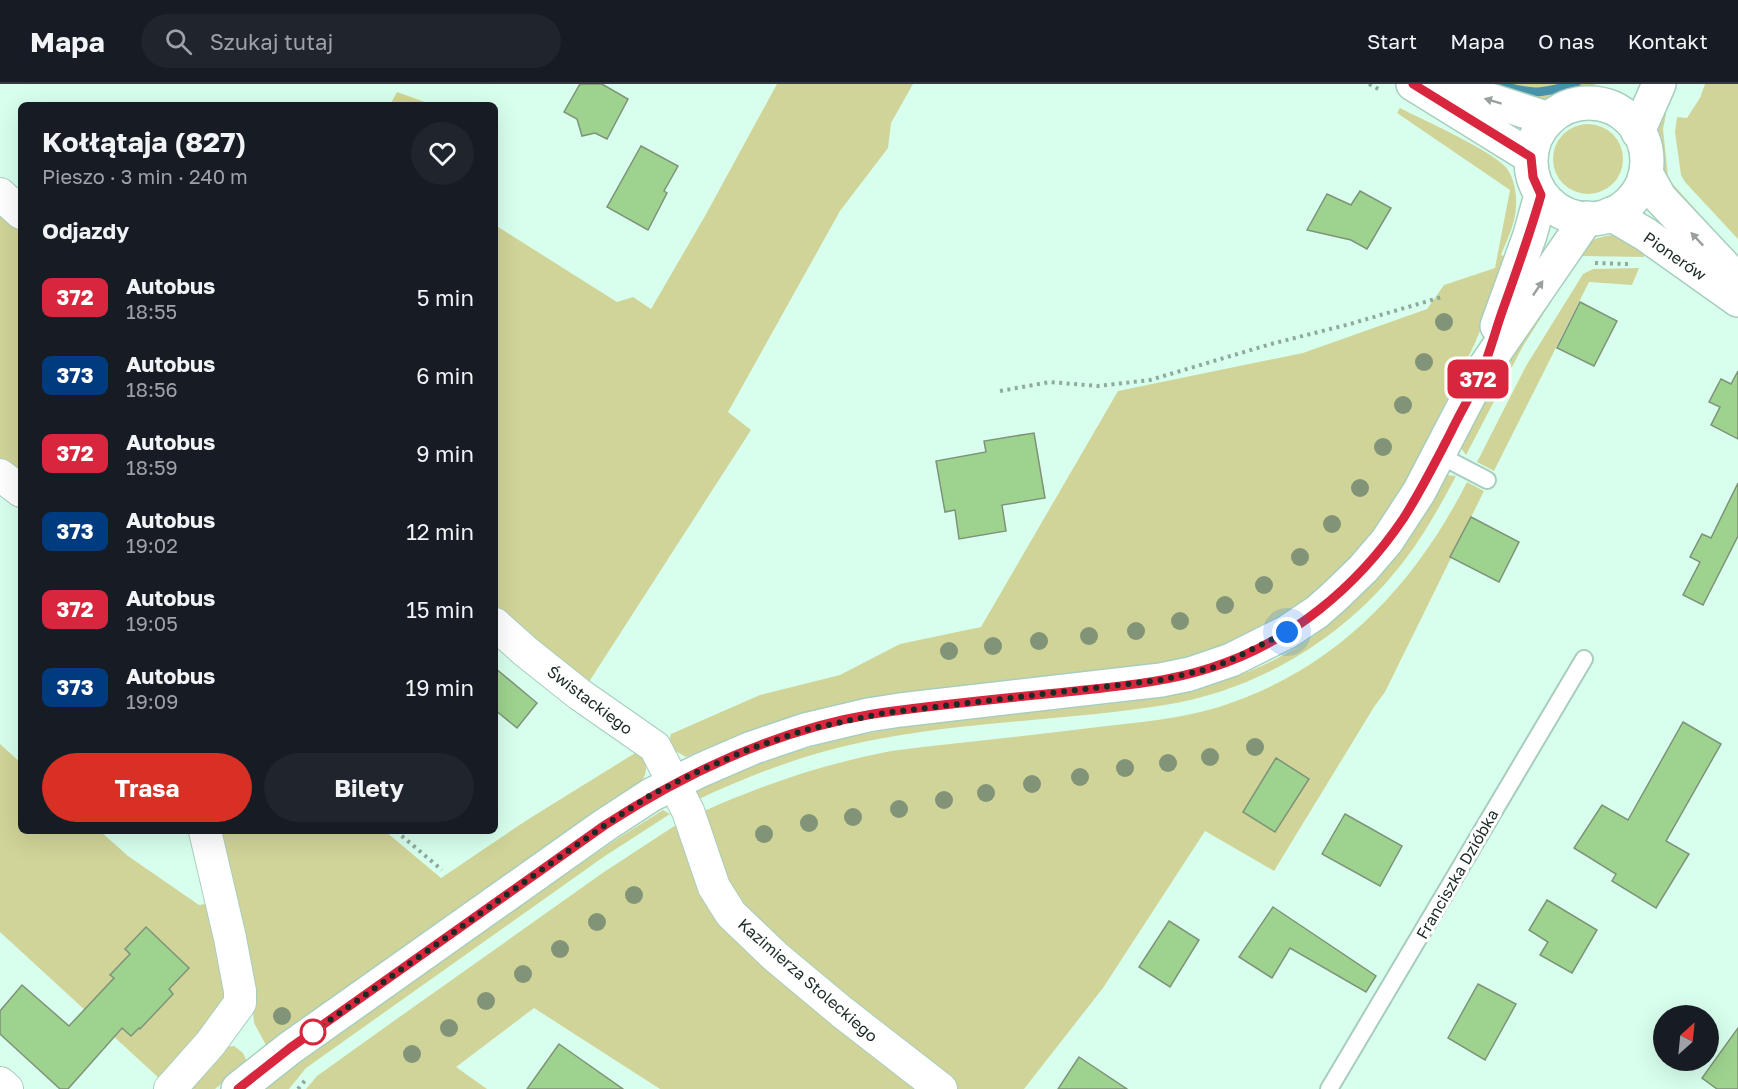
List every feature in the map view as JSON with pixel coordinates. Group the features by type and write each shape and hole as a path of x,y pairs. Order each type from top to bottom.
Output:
{"street":[{"path":"1413,84 1531,157"},
{"path":"1425,84 1468,93 1549,119"},
{"path":"1638,132 1659,84"},
{"path":"1606,94 1616,109 1631,120 1647,154 1646,172 1639,190 1628,204 1599,216 1573,217 1555,208 1541,195 1533,177 1531,157 1535,138 1549,119 1561,109 1606,94"},
{"name":"Pionerów","path":"1646,172 1660,198 1738,281"},
{"path":"0,194 18,210"},
{"path":"238,1089 268,1064 605,825 672,784 726,758 778,738 868,715 1151,681 1190,674 1231,660 1302,623 1363,569 1404,517 1439,455 1482,371 1530,235 1541,195"},
{"path":"1482,371 1599,216"},
{"name":"Pionerów","path":"1599,216 1645,234 1738,300"},
{"path":"0,475 18,489"},
{"name":"Świstackiego","path":"498,627 579,694 655,747 672,784"},
{"name":"Kazimierza Stoleckiego","path":"672,784 692,820 714,887 731,914 776,957 941,1089"},
{"path":"170,1089 210,1044 240,1003 230,938 206,834"},
{"path":"0,1083 7,1089"}],"lane":[{"path":"1439,455 1487,480"},
{"name":"Franciszka Dzióbka","path":"1329,1089 1584,659"}],"path":[{"path":"1000,391 1050,382 1098,386 1150,380 1442,297"},
{"path":"400,834 442,870"}],"green space":[{"path":"777,84 913,84 891,123 888,148 840,211 728,412 751,430 587,685 498,618 498,227 617,302 633,297 651,309"},
{"path":"1474,84 1597,84 1542,100"},
{"path":"1705,84 1738,84 1738,239 1681,175 1675,132 1677,117 1687,118 1700,98"},
{"path":"397,92 425,102 392,102"},
{"path":"1400,108 1475,146 1501,163 1508,170 1513,182 1516,212 1501,255 1508,258 1475,343 1420,453 1391,506 1369,537 1345,565 1319,589 1260,628 1227,643 1156,664 869,698 832,706 748,731 686,757 668,744 671,734 760,695 840,675 900,644 981,627 1118,391 1303,353 1427,309 1444,285 1495,268 1510,190 1397,113"},
{"path":"1657,110 1666,114 1663,129 1668,176 1729,247 1728,259 1658,176 1654,135"},
{"path":"1588,124 1601,127 1613,134 1620,146 1623,159 1620,172 1613,184 1601,191 1588,194 1575,191 1563,184 1556,172 1553,159 1556,146 1563,134 1575,127"},
{"path":"0,204 18,220 18,480 0,467"},
{"path":"1615,235 1646,247 1644,257 1581,256 1573,252 1592,240"},
{"path":"1639,268 1632,285 1589,282 1494,471 1477,462 1526,366 1583,274 1593,269"},
{"path":"1554,282 1561,286 1523,346 1466,455 1461,448 1502,367"},
{"path":"1446,475 1456,476 1418,541 1381,588 1328,636 1267,673 1200,698 1165,705 1090,715 976,725 863,742 778,766 697,800 697,791 702,787 753,766 831,742 912,726 1149,698 1207,686 1263,666 1297,647 1328,625 1356,600 1406,542"},
{"path":"1467,482 1484,491 1385,692 1274,871 1205,831 1103,988 1024,1089 951,1089 736,911 702,812 748,792 866,756 891,751 1144,722 1204,711 1261,691 1299,671 1334,647 1366,620 1422,557 1446,521"},
{"path":"0,744 18,760 18,834 103,834 128,856 199,905 205,904 206,899 228,960 225,1001 212,1025 160,1079 0,932"},
{"path":"640,750 646,770 641,781 602,806 266,1045 254,1023 252,1000 213,834 389,834 441,878 527,820"},
{"path":"663,810 670,814 602,858 306,1068 289,1089 263,1089 520,906"},
{"path":"679,823 706,890 929,1089 660,1089 534,1008 456,1067 487,1089 306,1089 317,1076 391,1023 604,872"},
{"path":"234,1046 243,1053 247,1062 215,1089 186,1089 226,1047"}],"building":[{"path":"580,84 602,84 628,99 607,139 595,133 582,136 577,119 564,112"},
{"path":"641,146 678,166 664,191 667,193 648,230 607,207"},
{"path":"1360,191 1391,208 1367,249 1351,240 1307,230 1327,194 1351,205"},
{"path":"1580,302 1617,321 1594,366 1557,348"},
{"path":"1738,371 1738,439 1711,425 1720,407 1709,402 1721,379 1731,384"},
{"path":"1034,433 1045,498 1002,505 1006,531 959,539 955,510 945,512 936,461 986,452 984,441"},
{"path":"1738,483 1738,536 1703,605 1683,595 1700,562 1690,557 1702,534 1711,538"},
{"path":"1471,517 1519,542 1499,582 1450,557"},
{"path":"498,670 537,703 517,728 498,712"},
{"path":"1683,722 1721,744 1666,841 1689,854 1656,908 1612,881 1616,874 1574,848 1602,805 1628,820"},
{"path":"1276,758 1309,779 1275,832 1243,812"},
{"path":"1345,814 1402,846 1380,886 1322,854"},
{"path":"1547,900 1597,930 1572,973 1540,955 1548,942 1529,930"},
{"path":"1273,907 1376,976 1366,992 1290,948 1272,978 1239,957"},
{"path":"1169,921 1199,940 1170,987 1139,967"},
{"path":"146,927 189,968 169,989 173,994 140,1029 131,1036 122,1028 68,1089 60,1089 0,1034 0,1011 22,985 69,1026 114,978 110,975 130,954 125,949"},
{"path":"1478,984 1516,1004 1485,1060 1448,1038"},
{"path":"1738,1028 1738,1089 1717,1089 1702,1078 1707,1071 1719,1071 1719,1054"},
{"path":"559,1044 623,1089 527,1089"},
{"path":"1079,1057 1127,1089 1058,1089"}],"waterway":[{"path":"1496,84 1536,92 1576,84"}],"bus line":[{"name":"372","path":"238,1089 290,1048 605,825 651,795 726,758 778,738 868,715 1131,684 1190,674 1212,668 1251,651 1302,623 1317,612 1363,569 1387,541 1404,517 1439,455 1482,371 1530,235 1541,195 1533,177 1531,157 1413,84"}],"route":[{"path":"313,1032 605,825 651,795 726,758 778,738 868,715 1131,684 1190,674 1231,660 1287,632"}]}
